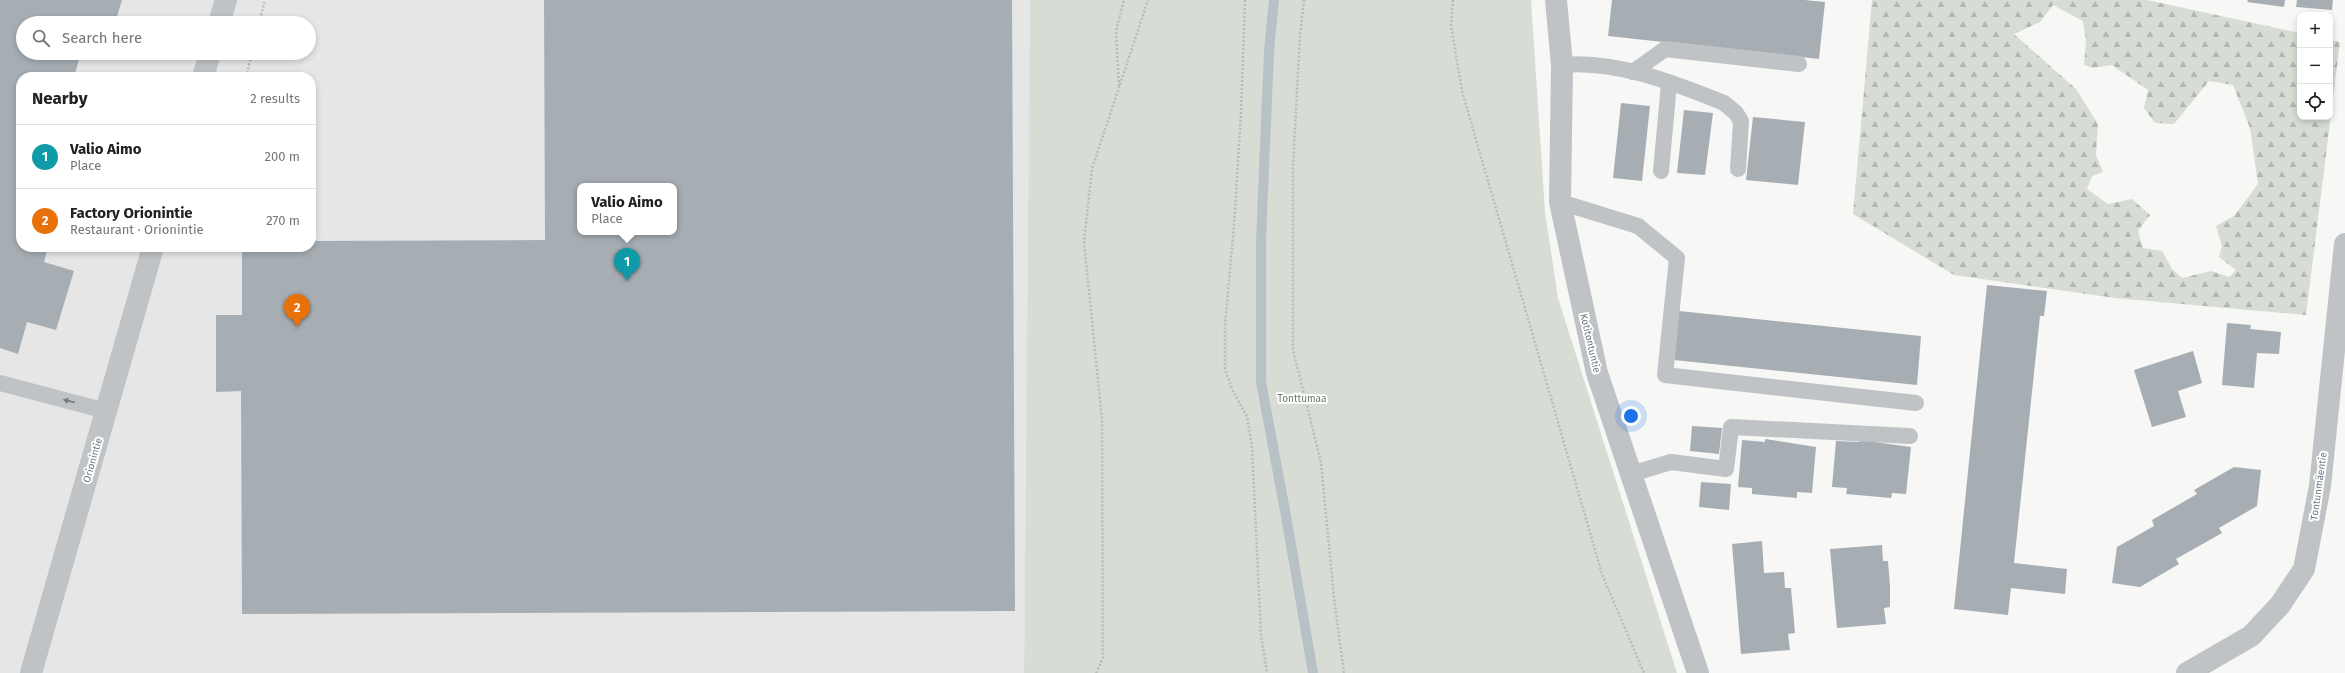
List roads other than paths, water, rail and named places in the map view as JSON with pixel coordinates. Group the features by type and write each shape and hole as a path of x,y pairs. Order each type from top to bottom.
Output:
{"street":[{"path":"221,16 226,0"},
{"name":"Kotitontuntie","path":"1556,0 1562,65 1560,202 1597,373 1698,673"},
{"path":"204,72 208,60"},
{"name":"Tontunmäentie","path":"2187,673 2251,636 2280,605 2304,569 2320,486 2345,244"},
{"name":"Orionintie","path":"31,673 152,252"}],"lane":[{"path":"1633,72 1664,49 1799,64"},
{"path":"1562,65 1581,63 1633,72 1724,103 1736,113 1741,121 1738,169"},
{"path":"1661,171 1669,84"},
{"path":"1560,202 1638,226 1677,258 1665,375 1916,403"},
{"path":"0,383 106,411"},
{"path":"1631,474 1670,462 1726,469 1731,427 1910,436"}],"waterway":[{"path":"1274,0 1269,50 1261,240 1261,382 1313,673"}],"place":[{"name":"Valio Aimo","path":"627,281"},
{"name":"Factory Orionintie","path":"297,327"}],"park label":[{"name":"Tonttumaa","path":"1302,398"}]}
